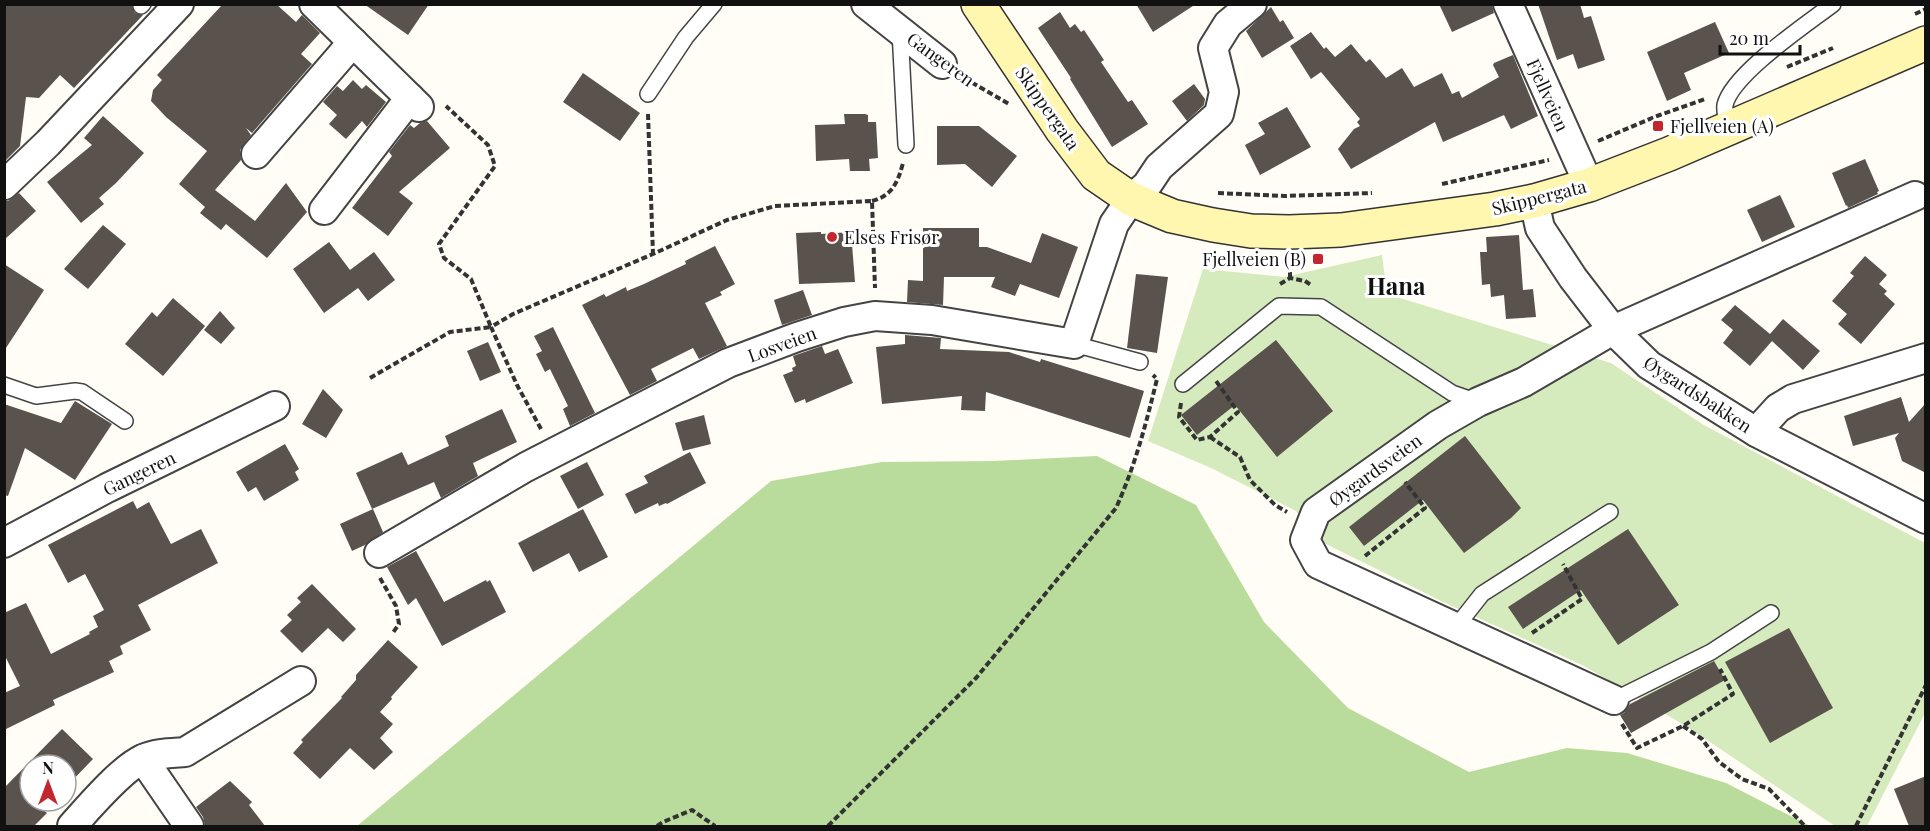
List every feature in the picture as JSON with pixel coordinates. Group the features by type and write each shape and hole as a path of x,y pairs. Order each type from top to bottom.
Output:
{"main road":[{"name":"Skippergata","path":"978,4 1062,130 1095,175 1131,199 1172,216 1251,231 1341,230 1486,211 1534,201 1590,185 1926,43"}],"street":[{"path":"4,185 48,143 179,4"},
{"path":"314,4 353,42 424,103 324,210"},
{"name":"Gangeren","path":"866,4 942,64"},
{"path":"1074,344 1114,224 1131,199 1147,185 1159,167 1219,114 1224,92 1213,48 1228,24 1252,4"},
{"name":"Fjellveien","path":"1508,4 1590,185"},
{"path":"256,154 353,42"},
{"path":"1613,330 1915,196"},
{"name":"Øygardsbakken","path":"1534,201 1540,228 1573,278 1613,330 1649,365 1756,432 1926,519"},
{"name":"Losveien","path":"379,554 526,467 728,363 844,322 875,316 932,320 1074,344"},
{"name":"Øygardsveien","path":"1613,330 1524,382 1478,402 1438,425 1316,512 1305,540 1318,564 1614,700"},
{"path":"1756,432 1778,408 1793,399 1926,358"},
{"name":"Gangeren","path":"4,543 275,406"},
{"path":"72,826 124,772 143,759 164,753 185,752 301,681"},
{"path":"143,759 189,826"}],"lane":[{"path":"648,94 686,37 714,4"},
{"path":"1728,128 1725,106 1732,90 1763,57 1833,4"},
{"path":"900,29 906,145"},
{"path":"1183,384 1279,306 1321,307 1452,393 1478,402"},
{"path":"1074,344 1140,362"},
{"path":"4,385 36,396 82,392 125,421"},
{"path":"1456,627 1482,594 1610,512"},
{"path":"1614,700 1711,652 1771,613"}],"path":[{"name":"Gangeren","path":"942,64 1006,104 1013,104"},
{"path":"648,94 653,254"},
{"path":"424,103 488,145 495,166 439,244 444,258 471,279 517,385 533,414"},
{"path":"370,378 450,332 491,327 513,314 727,220 775,206 872,201 889,193 895,186 906,145"},
{"path":"1436,185 1551,159"},
{"path":"1216,193 1285,196 1373,193"},
{"path":"872,201 875,316"},
{"path":"1290,267 1290,278"},
{"path":"828,826 976,678 1116,508 1134,464 1157,379 1140,362"},
{"path":"1183,384 1179,417 1197,440 1210,437 1238,412 1205,367"},
{"path":"1210,437 1240,457 1250,480 1275,505 1294,516 1316,512"},
{"path":"1348,577 1359,560 1425,508"},
{"path":"1507,651 1582,599 1554,549"},
{"path":"379,554 374,560 375,568 396,606 399,624 392,634"},
{"path":"1614,700 1622,723 1637,748 1683,726 1733,694 1711,652"},
{"path":"1856,826 1926,685"},
{"path":"1683,726 1702,739 1726,768 1742,779 1769,789 1805,826"},
{"path":"657,826 692,810 715,826"}],"green space":[{"path":"1382,255 1387,294 1611,363 1702,424 1925,543 1925,713 1867,826 1835,826 1689,728 1584,666 1441,601 1320,541 1296,511 1211,468 1148,441 1203,269 1284,277"},
{"path":"1097,456 1196,505 1264,622 1348,708 1469,772 1567,748 1627,753 1726,783 1810,826 357,826 771,481 882,462 994,461"}],"building":[{"path":"4,4 132,4 135,13 143,15 74,88 60,75 39,98 26,97 20,146 6,160 4,160"},
{"path":"223,4 276,4 296,22 302,15 320,33 301,54 312,64 252,133 246,128 251,135 240,150 241,160 215,190 255,221 286,183 307,212 267,258 226,224 221,230 200,213 205,207 179,184 207,151 166,117 151,101 153,90 162,80 157,75"},
{"path":"364,4 429,4 408,35"},
{"path":"1136,4 1196,4 1153,32"},
{"path":"1439,4 1492,4 1494,13 1452,32"},
{"path":"1538,4 1580,4 1584,18 1591,16 1605,60 1578,69 1573,54 1557,60"},
{"path":"1271,7 1280,22 1283,20 1294,38 1262,58 1246,31"},
{"path":"1060,12 1070,28 1075,24 1081,32 1084,30 1104,60 1101,62 1128,102 1132,100 1148,124 1112,147 1038,28"},
{"path":"1715,22 1729,53 1684,73 1691,90 1667,101 1647,52"},
{"path":"1311,32 1324,49 1326,47 1335,57 1351,44 1366,62 1370,59 1386,78 1402,68 1414,87 1442,73 1452,94 1459,91 1462,98 1499,77 1494,63 1513,55 1538,116 1511,129 1504,115 1443,142 1435,122 1351,169 1338,149 1354,129 1360,126 1357,122 1360,119 1321,72 1311,79 1290,46"},
{"path":"583,73 640,113 620,141 563,102"},
{"path":"353,80 362,89 366,85 386,102 367,127 362,121 346,139 329,124 337,115 323,102 337,86 343,91"},
{"path":"1194,84 1205,99 1204,105 1187,121 1172,101"},
{"path":"1287,107 1311,147 1260,175 1245,145 1265,134 1258,123"},
{"path":"844,114 865,114 868,115 868,122 876,122 878,158 869,159 870,171 850,171 849,159 816,161 815,125 845,124"},
{"path":"103,116 144,153 99,198 104,204 81,223 47,182 92,145 84,138"},
{"path":"427,121 450,148 399,192 413,203 388,236 352,208 392,156 389,152 410,125 414,128"},
{"path":"937,126 979,126 1017,156 992,187 965,164 937,165"},
{"path":"1865,159 1879,191 1878,194 1848,208 1832,173"},
{"path":"19,193 36,211 4,240 4,201 8,201"},
{"path":"1780,195 1795,227 1762,242 1747,210"},
{"path":"103,225 126,244 88,289 64,269"},
{"path":"923,228 979,228 979,247 987,247 1031,263 1042,233 1078,247 1059,298 1020,284 1015,296 991,287 995,277 944,277 943,305 907,302 908,280 923,281"},
{"path":"821,232 821,234 851,232 855,282 799,284 796,233"},
{"path":"1519,235 1523,290 1533,289 1536,317 1506,319 1504,295 1491,297 1490,284 1482,285 1480,252 1487,252 1486,237"},
{"path":"329,242 350,270 374,252 395,280 368,301 358,288 324,313 293,269"},
{"path":"715,246 735,284 720,292 722,295 705,303 727,346 699,359 693,348 651,369 657,381 630,395 582,305 604,294 606,297 626,287 627,291 644,284 686,264 685,261"},
{"path":"1865,256 1887,275 1879,284 1887,291 1884,294 1895,304 1861,344 1838,324 1847,314 1832,301 1854,276 1850,273"},
{"path":"4,264 44,290 4,351"},
{"path":"1136,274 1168,277 1157,353 1127,348"},
{"path":"803,290 812,315 782,325 774,300"},
{"path":"173,298 205,326 163,376 125,344 152,312 157,317"},
{"path":"1735,305 1770,334 1783,319 1820,351 1803,370 1772,341 1750,366 1723,343 1733,330 1721,320"},
{"path":"220,311 235,328 221,344 204,330"},
{"path":"553,327 595,413 570,426 563,409 568,406 550,369 545,372 536,354 542,351 534,336"},
{"path":"905,335 941,338 940,349 1009,352 1040,362 1041,359 1144,391 1130,438 986,392 985,411 961,410 962,396 882,404 876,347 905,344"},
{"path":"1276,340 1333,411 1277,457 1235,405 1197,435 1181,415"},
{"path":"488,342 501,372 480,381 467,351"},
{"path":"822,346 825,354 838,349 853,383 806,403 805,399 795,403 783,375 793,371 792,368 796,366 793,356"},
{"path":"323,389 343,410 326,438 302,424"},
{"path":"1901,397 1909,422 1926,403 1926,473 1902,461 1895,438 1899,433 1853,446 1844,416"},
{"path":"75,401 112,424 75,480 25,448 8,496 4,495 4,404 61,423"},
{"path":"502,409 517,442 473,463 478,476 441,498 434,482 372,509 356,473 402,452 408,465 449,446 445,436"},
{"path":"704,415 711,444 683,451 675,423"},
{"path":"1465,436 1521,508 1464,553 1423,500 1364,546 1349,527"},
{"path":"285,444 299,469 295,472 299,480 264,501 256,487 248,492 236,472"},
{"path":"690,452 706,483 667,504 659,506 658,503 635,514 625,494 648,483 644,476"},
{"path":"587,462 604,495 578,509 560,476"},
{"path":"133,501 137,509 149,502 171,544 201,529 218,563 138,605 151,630 120,646 123,654 109,661 114,672 53,700 55,705 4,730 4,693 20,686 4,654 4,613 26,603 51,654 90,634 89,632 98,627 93,616 104,610 85,574 68,583 48,545"},
{"path":"373,509 383,532 352,551 340,524"},
{"path":"583,509 608,557 579,572 569,553 533,572 518,543"},
{"path":"1628,529 1679,605 1618,645 1581,590 1523,629 1508,607"},
{"path":"416,551 444,602 490,580 506,612 442,646 416,598 408,605 387,567"},
{"path":"312,584 356,629 343,642 328,628 302,653 280,631 292,620 287,615 301,602 297,598"},
{"path":"1789,628 1833,708 1770,743 1725,662"},
{"path":"388,640 418,667 380,712 393,724 380,738 393,752 374,770 350,748 320,779 293,753 303,742 301,740 342,698 356,680 356,675"},
{"path":"1714,661 1725,680 1631,733 1620,715 1630,704"},
{"path":"62,729 93,759 78,775 78,753 38,753"},
{"path":"18,774 18,813 47,813 34,826 4,826 4,788"},
{"path":"1926,776 1926,826 1909,826 1894,789"},
{"path":"230,781 252,802 249,805 265,826 205,826 203,817 196,807"}],"place":[{"name":"Fjellveien (A)","path":"1658,126"},
{"name":"Elses Frisør","path":"832,237"},
{"name":"Fjellveien (B)","path":"1318,259"}],"district":[{"name":"Hana","path":"1396,285"}]}
